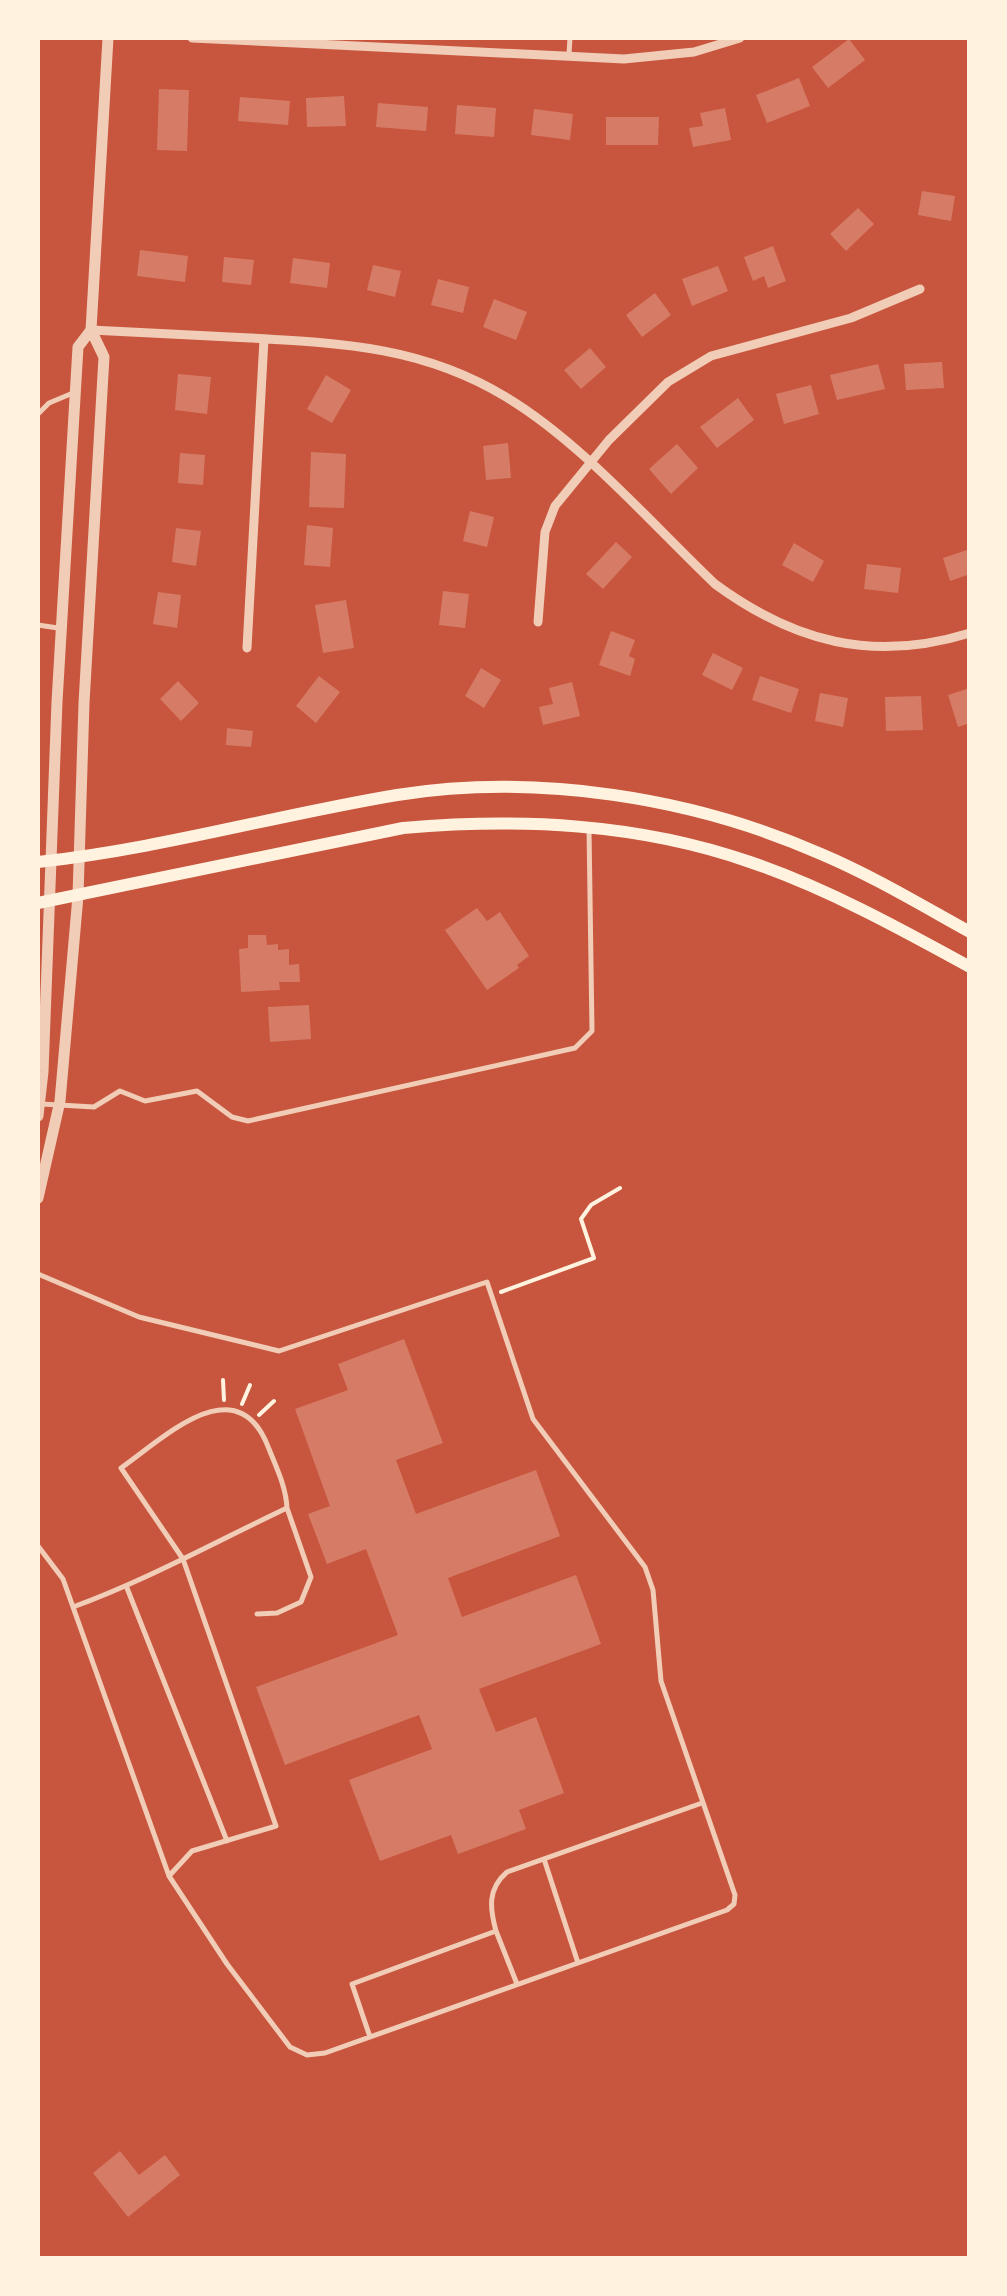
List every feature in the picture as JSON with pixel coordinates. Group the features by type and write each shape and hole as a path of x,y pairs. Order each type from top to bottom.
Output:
{"main road":[{"path":"44,862 399,795 499,788 614,796 679,807 758,829 865,874 970,932"},
{"path":"43,901 404,828 500,822 589,827 672,840 748,861 850,904 965,963"}],"street":[{"path":"38,1198 59,1106 82,857 84,703 104,357 91,330 108,38"},
{"path":"192,38 624,59 677,55 740,38"},
{"path":"538,622 541,562 549,518 565,490 668,382 692,366 739,348 851,318 920,289"},
{"path":"91,330 345,343 429,360 505,396 542,421 715,584 780,625 835,642 872,647 911,646 970,633"},
{"path":"38,1110 44,1072 44,862 78,347 91,330"},
{"path":"248,648 264,339"}],"lane":[{"path":"568,56 570,38"},
{"path":"38,414 49,403 75,392"},
{"path":"38,625 61,628"},
{"path":"38,1110 94,1107 120,1091 145,1101 197,1091 232,1117 248,1121 575,1048 592,1031 589,827"},
{"path":"38,1274 139,1317 278,1351 486,1282 533,1419 645,1567 653,1590 660,1681 736,1896 734,1904 325,2053 307,2054 290,2047 227,1964 169,1876 62,1578 38,1546"},
{"path":"169,1876 192,1852 276,1826 183,1559 121,1468 209,1410 239,1411 264,1434 311,1577 301,1602 277,1613 257,1614"},
{"path":"73,1607 127,1588 287,1508"},
{"path":"127,1588 227,1841"},
{"path":"517,1985 496,1931 490,1900 506,1872 703,1802"},
{"path":"544,1859 578,1963"},
{"path":"370,2038 352,1984 496,1931"}],"path":[{"path":"501,1292 594,1258 582,1219 591,1205 620,1188"},
{"path":"224,1380 224,1409"},
{"path":"239,1411 250,1385"},
{"path":"253,1420 274,1401"}],"building":[{"path":"849,39 865,60 828,88 812,67"},
{"path":"799,78 810,106 767,123 756,95"},
{"path":"159,89 189,90 187,151 157,150"},
{"path":"344,96 346,126 307,127 306,98"},
{"path":"240,97 290,101 288,125 238,121"},
{"path":"378,103 428,107 426,131 376,127"},
{"path":"457,105 496,108 494,137 455,134"},
{"path":"725,108 731,140 693,147 689,128 703,126 700,113"},
{"path":"534,109 573,114 570,140 531,135"},
{"path":"606,117 659,117 658,145 606,145"},
{"path":"922,191 955,196 951,221 918,215"},
{"path":"858,208 874,224 846,251 830,234"},
{"path":"773,246 786,281 768,288 764,276 753,281 744,257"},
{"path":"140,250 188,256 185,282 137,276"},
{"path":"224,257 254,260 251,285 222,282"},
{"path":"293,258 330,263 327,288 290,283"},
{"path":"373,265 401,271 395,297 367,290"},
{"path":"718,266 728,291 692,306 682,279"},
{"path":"438,279 469,287 463,313 431,305"},
{"path":"655,293 671,315 642,337 626,315"},
{"path":"494,299 527,312 516,340 483,327"},
{"path":"590,348 606,367 581,389 564,370"},
{"path":"942,362 944,388 906,390 904,364"},
{"path":"878,364 885,389 837,400 830,375"},
{"path":"178,374 211,377 207,414 175,410"},
{"path":"326,375 351,390 332,423 307,409"},
{"path":"811,385 819,414 784,424 776,394"},
{"path":"738,398 754,420 717,448 700,427"},
{"path":"508,443 511,478 486,480 483,446"},
{"path":"677,444 698,468 671,494 649,469"},
{"path":"311,452 346,454 344,508 309,507"},
{"path":"180,453 205,455 203,485 178,483"},
{"path":"470,511 494,517 487,547 463,541"},
{"path":"307,525 333,528 330,567 304,565"},
{"path":"176,528 201,531 196,566 172,562"},
{"path":"616,542 632,557 603,589 586,574"},
{"path":"794,543 824,561 813,582 782,565"},
{"path":"970,549 970,574 950,581 943,558"},
{"path":"867,564 901,568 898,593 864,589"},
{"path":"443,591 469,594 465,628 439,625"},
{"path":"158,592 181,595 177,628 153,624"},
{"path":"346,600 354,648 323,653 315,605"},
{"path":"611,631 635,640 629,656 635,659 630,676 599,665"},
{"path":"713,653 743,668 732,690 702,675"},
{"path":"481,668 501,680 484,708 465,696"},
{"path":"319,676 340,692 316,723 296,706"},
{"path":"760,676 799,689 791,713 752,700"},
{"path":"178,681 199,703 181,721 160,699"},
{"path":"572,682 580,716 543,725 539,707 553,704 549,688"},
{"path":"970,688 970,723 958,727 948,695"},
{"path":"820,693 848,698 843,727 815,721"},
{"path":"921,696 923,730 886,731 885,697"},
{"path":"227,728 253,731 251,747 226,745"},
{"path":"477,908 487,921 500,912 529,956 517,965 519,968 487,990 445,930"},
{"path":"248,935 266,935 267,945 289,949 289,965 299,964 300,982 279,982 280,990 241,992 239,949 248,948"},
{"path":"309,1005 311,1039 270,1042 268,1007"},
{"path":"404,1339 443,1443 396,1460 416,1514 536,1470 560,1536 448,1578 462,1617 576,1575 601,1644 479,1689 496,1732 536,1717 564,1793 519,1810 526,1829 458,1854 451,1835 380,1861 349,1780 432,1749 419,1715 285,1765 256,1687 398,1635 366,1549 327,1564 308,1514 330,1506 295,1409 348,1390 338,1364"},
{"path":"120,2151 139,2175 165,2155 180,2175 128,2217 93,2173"}]}
